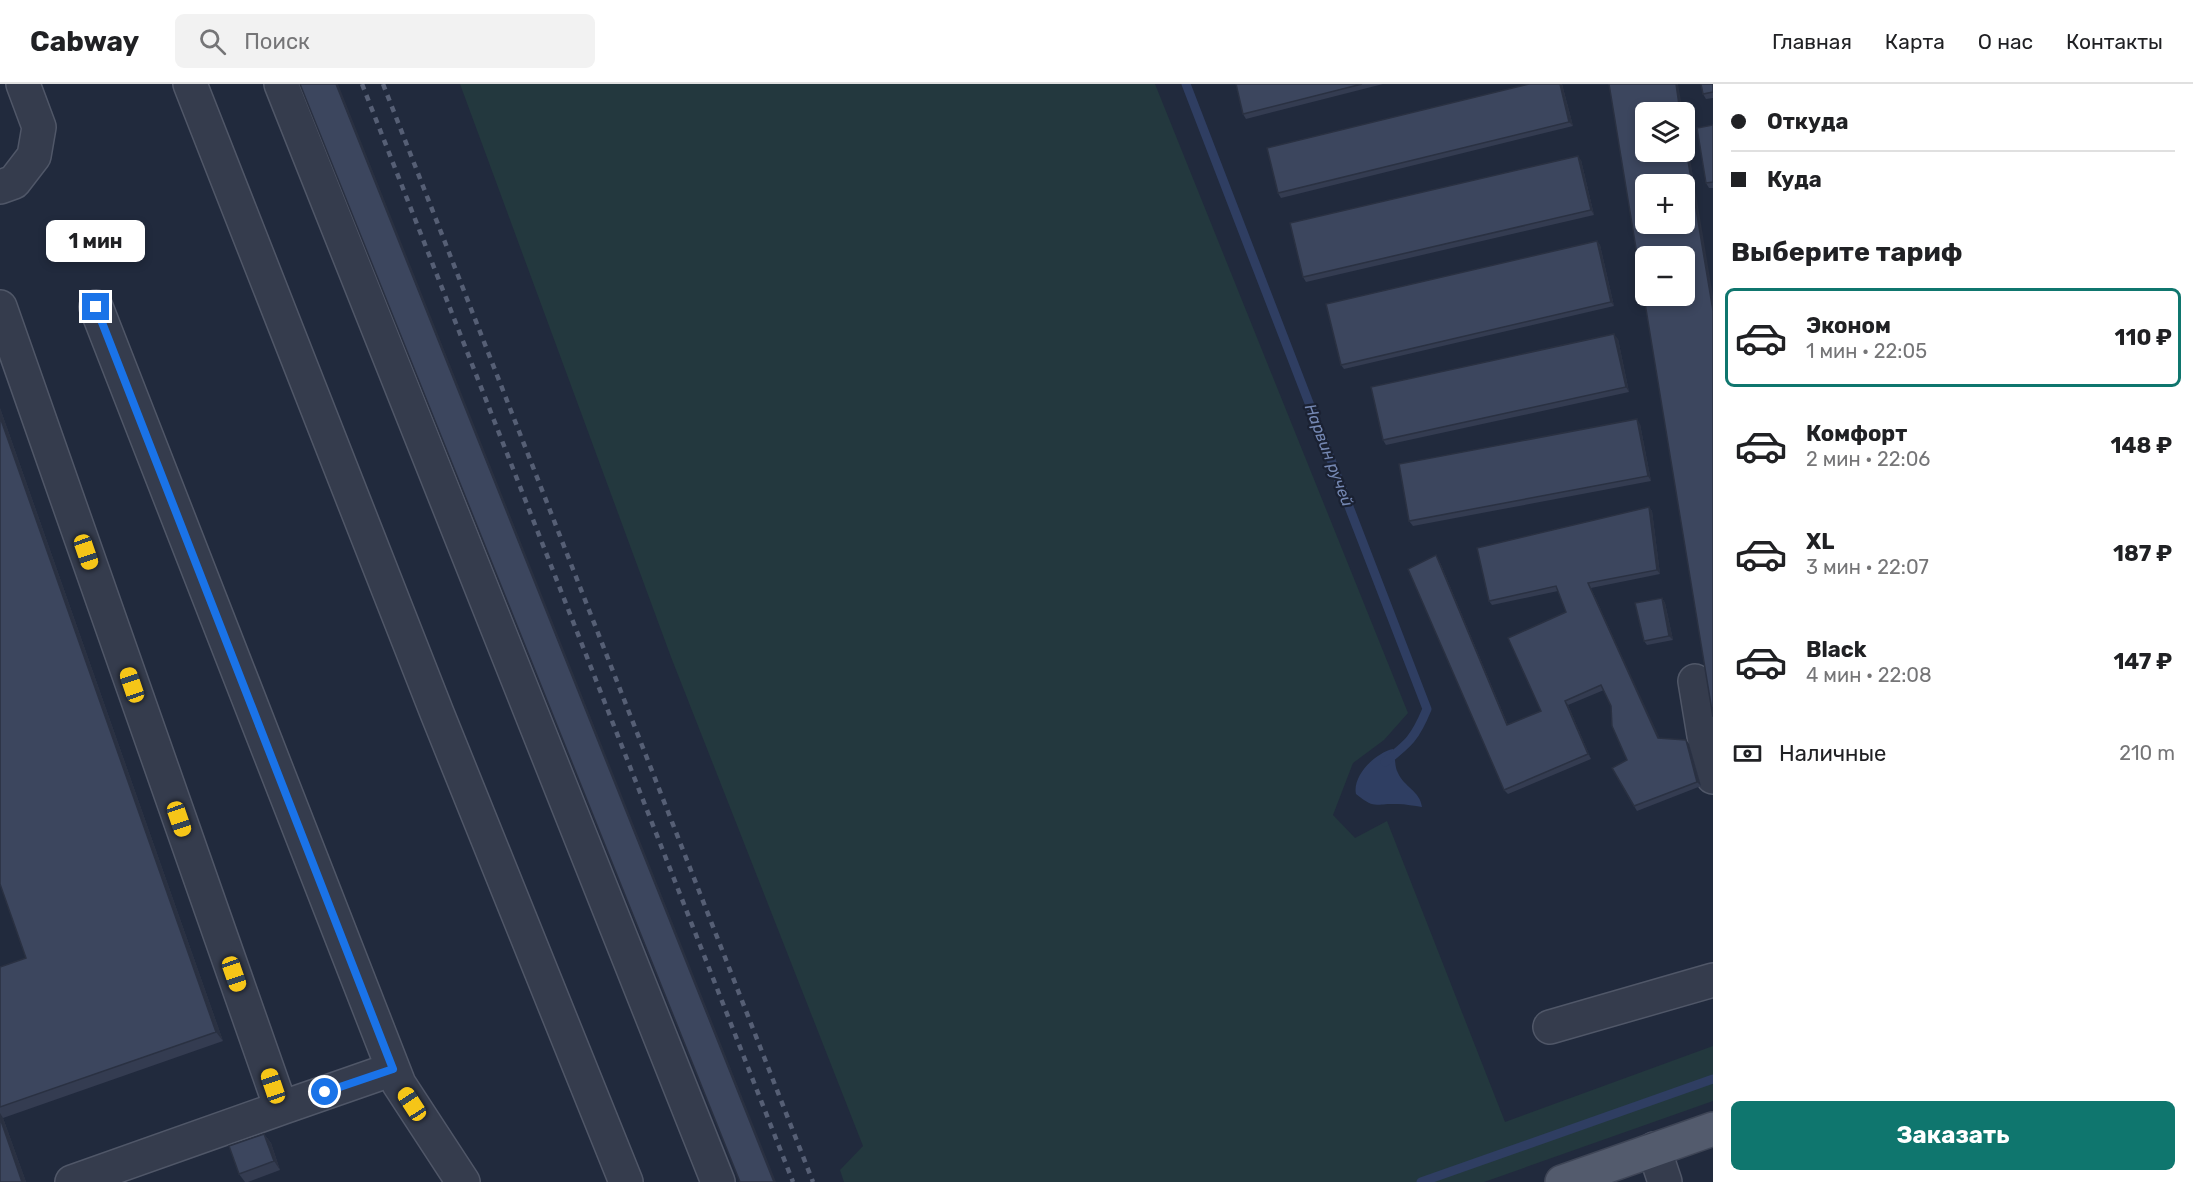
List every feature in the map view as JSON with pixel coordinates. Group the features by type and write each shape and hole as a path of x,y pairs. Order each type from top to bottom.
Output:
{"main road":[{"path":"1562,1182 1713,1129"}],"lane":[{"path":"0,187 14,182 34,156 39,127 23,84"},
{"path":"190,84 441,724 626,1182"},
{"path":"281,84 718,1182"},
{"path":"0,307 280,1108"},
{"path":"96,307 399,1084 463,1182"},
{"path":"1695,681 1709,766 1713,777"},
{"path":"1551,1027 1713,980"},
{"path":"72,1182 393,1069"},
{"path":"1654,1149 1665,1182"}],"green space":[{"path":"460,84 1155,84 1408,713 1384,740 1353,763 1333,815 1355,838 1387,821 1505,1122 1713,1046 1713,1101 1484,1182 844,1182 840,1170 863,1146 671,657"}],"water":[{"path":"1393,749 1398,773 1418,797 1422,807 1400,804 1375,805 1356,794 1358,780 1366,766 1379,755"}],"building":[{"path":"300,84 336,84 774,1182 740,1182"},
{"path":"1236,84 1362,84 1243,114"},
{"path":"1529,84 1560,84 1569,122 1278,193 1267,148"},
{"path":"1609,84 1676,84 1679,102 1635,102 1635,162 1688,162 1690,174 1635,174 1635,234 1695,234 1695,203 1713,311 1713,717 1645,306 1695,306 1695,246 1636,246"},
{"path":"1701,84 1713,84 1713,92 1703,94"},
{"path":"1713,125 1713,182 1706,183 1697,128"},
{"path":"1578,156 1591,210 1303,277 1290,223"},
{"path":"1597,241 1611,302 1341,365 1326,304"},
{"path":"1614,334 1626,387 1383,440 1371,387"},
{"path":"0,417 216,1032 0,1107 0,967 26,958 0,884"},
{"path":"1637,419 1648,476 1409,521 1399,464"},
{"path":"1649,507 1657,570 1588,583 1658,738 1686,740 1697,782 1634,806 1612,768 1627,760 1612,726 1611,706 1601,685 1565,701 1588,754 1504,790 1408,569 1436,555 1507,725 1541,711 1508,638 1566,612 1556,586 1489,601 1477,548"},
{"path":"1662,598 1669,636 1644,641 1635,603"},
{"path":"0,1118 22,1182 0,1182"},
{"path":"264,1134 274,1161 239,1174 229,1146"}],"waterway":[{"name":"Нарвин ручей","path":"1186,84 1427,709 1419,727 1410,739 1385,762"},
{"path":"1421,1182 1713,1079"}],"railway":[{"path":"362,84 793,1182"},
{"path":"383,84 813,1182"}],"route":[{"path":"96,307 393,1069 325,1092"}]}
